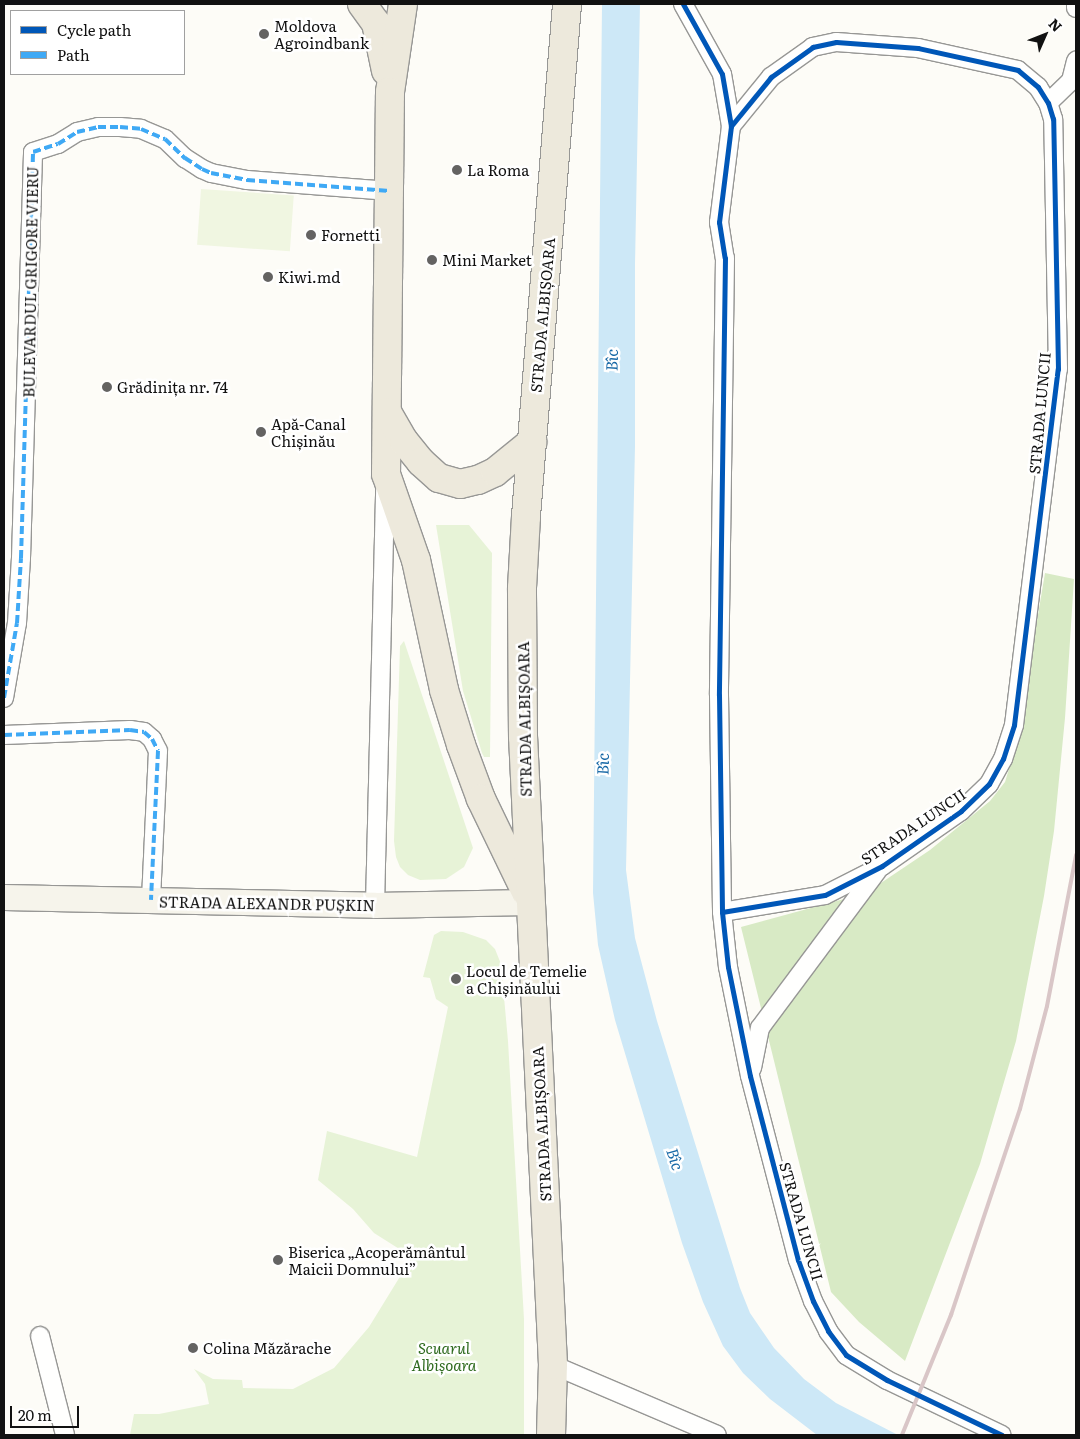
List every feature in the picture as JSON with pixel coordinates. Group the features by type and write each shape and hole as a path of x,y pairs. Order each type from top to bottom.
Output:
{"main road":[{"path":"362,4 372,16 378,31 390,92"},
{"path":"403,4 390,92 386,474 416,560 444,690 461,745 481,799 531,902"},
{"name":"STRADA ALBIȘOARA","path":"551,1435 553,1365 523,738 522,588 567,4"},
{"path":"387,412 404,441 421,462 439,478 460,484 478,480 495,472 532,442"},
{"name":"STRADA ALEXANDR PUȘKIN","path":"4,897 375,905 531,902"}],"street":[{"name":"STRADA LUNCII","path":"683,4 722,74 731,126 719,222 725,258 719,695 722,912 728,967 750,1076 798,1260 813,1301 828,1331 846,1355 887,1380 1002,1435"},
{"name":"STRADA LUNCII","path":"722,912 825,895 882,866 961,811 989,784 1003,759 1014,725 1058,369 1053,119 1048,103 1038,87 1018,70 918,48 836,42 813,47 771,77 731,126"},
{"path":"1048,103 1072,81 1076,61"},
{"name":"BULEVARDUL GRIGORE VIERU","path":"4,698 17,623 21,558 33,152 58,144 77,132 98,127 120,127 141,130 165,139 185,158 212,173 247,180 390,191"},
{"path":"375,905 386,474"},
{"path":"4,735 130,730 144,732 152,739 158,751 150,900"},
{"path":"750,1076 760,1028 882,866"},
{"path":"40,1336 65,1435"},
{"path":"553,1365 717,1435"}],"green space":[{"path":"201,189 294,195 290,251 197,245"},
{"path":"436,525 469,525 492,553 490,757 484,757 482,753 463,691"},
{"path":"1045,573 1074,579 1065,718 1054,831 1044,896 1016,1041 980,1164 905,1361 859,1322 831,1292 741,927 866,893 930,850 990,801 1005,782 1016,746"},
{"path":"404,641 473,848 464,867 446,879 420,880 408,875 400,867 396,857 394,841 400,646"},
{"name":"Scuarul Albișoara","path":"441,931 463,932 486,940 495,949 501,964 508,1041 524,1319 524,1435 130,1435 134,1414 159,1414 209,1404 205,1384 194,1369 213,1379 242,1380 243,1388 293,1389 334,1368 369,1327 412,1257 374,1233 353,1209 318,1180 327,1131 417,1157 448,1007 436,999 430,978 423,977 434,935"}],"water":[{"name":"Bîc","path":"602,4 640,4 635,265 635,446 626,870 635,938 657,1021 740,1288 750,1313 774,1348 804,1379 836,1403 898,1435 817,1435 770,1399 743,1373 723,1346 703,1302 682,1243 615,1020 598,945 593,893"}],"railway":[{"path":"902,1435 951,1315 1020,1109 1047,1006 1076,855"}],"marked path":[{"path":"4,698 17,623 21,558 33,152 58,144 77,132 98,127 141,129 165,139 185,158 211,173 247,180 390,191"},
{"path":"4,735 130,730 144,732 152,739 158,751 151,900"}],"cycle path":[{"path":"683,4 722,74 731,126 719,222 725,258 719,695 722,912 728,967 750,1076 798,1260 813,1301 828,1331 846,1355 887,1380 1002,1435"},
{"path":"722,912 825,895 882,866 961,811 989,784 1003,759 1014,725 1058,369 1053,119 1048,103 1038,87 1018,70 918,48 836,42 813,47 771,77 731,126"}],"place":[{"name":"Moldova Agroindbank","path":"264,34"},
{"name":"La Roma","path":"457,170"},
{"name":"Fornetti","path":"311,235"},
{"name":"Mini Market","path":"432,260"},
{"name":"Kiwi.md","path":"268,277"},
{"name":"Grădinița nr. 74","path":"107,387"},
{"name":"Apă-Canal Chișinău","path":"261,432"},
{"name":"Locul de Temelie a Chișinăului","path":"456,979"},
{"name":"Biserica „Acoperământul Maicii Domnului”","path":"278,1260"},
{"name":"Colina Măzărache","path":"193,1348"}]}
